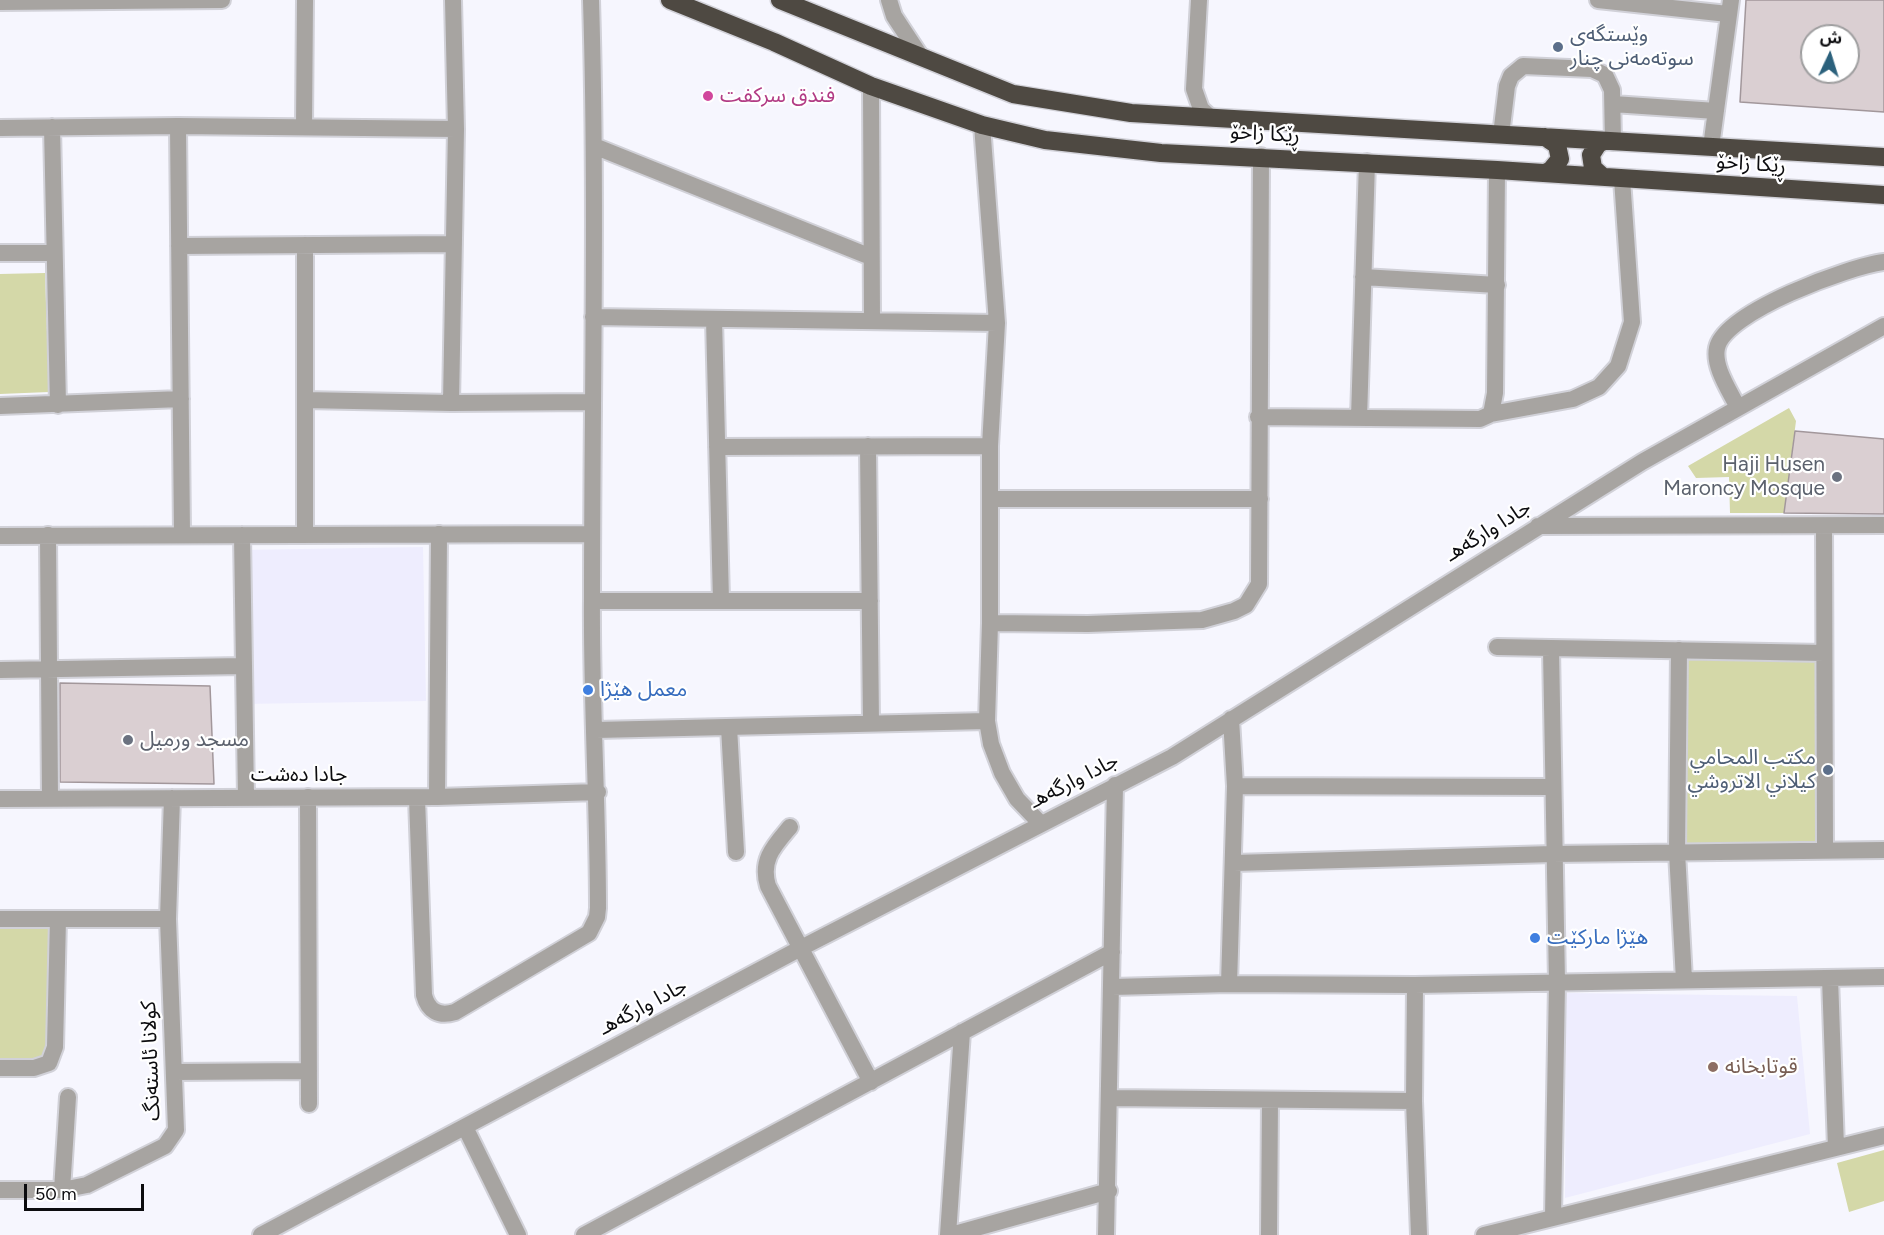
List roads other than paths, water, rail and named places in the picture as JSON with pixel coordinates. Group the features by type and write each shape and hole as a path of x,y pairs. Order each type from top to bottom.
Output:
{"highway":[{"name":"ڕێکا زاخۆ","path":"670,0 774,42 871,86 982,125 1045,140 1138,150 1367,162 1884,195"},
{"name":"ڕێکا زاخۆ","path":"780,0 1013,94 1131,113 1609,142 1881,155"},
{"path":"1545,137 1557,145 1560,159 1551,170 1545,173"},
{"path":"1603,177 1593,168 1591,155 1598,144 1609,142"}],"street":[{"path":"0,2 222,0"},
{"path":"304,128 305,0"},
{"path":"451,403 456,129 453,0"},
{"path":"417,798 424,994 431,1010 447,1014 589,933 597,917 598,908 598,792 592,601 594,146 591,0"},
{"path":"889,0 894,16 921,57"},
{"path":"1199,0 1194,89 1201,109 1211,118"},
{"path":"1598,0 1730,7 1711,147"},
{"path":"1501,135 1511,76 1523,66 1599,71 1610,80 1613,104 1609,142"},
{"path":"871,86 872,321"},
{"path":"1172,116 1184,108 1194,89"},
{"path":"1613,104 1716,111"},
{"path":"982,125 997,323 990,446 990,623 987,721 991,744 1002,773 1017,799 1041,824"},
{"path":"178,126 182,534"},
{"path":"0,128 178,126 456,129"},
{"path":"52,127 57,405"},
{"path":"594,146 871,257"},
{"path":"990,623 1088,624 1202,620 1234,611 1246,605 1259,584 1261,156"},
{"path":"1359,418 1367,162"},
{"path":"1491,414 1495,393 1497,170"},
{"path":"1258,417 1480,419 1491,414 1573,399 1599,387 1618,366 1632,322 1622,179"},
{"path":"179,246 454,244"},
{"path":"305,245 305,534"},
{"path":"0,253 54,253"},
{"path":"1738,408 1720,370 1717,348 1726,330 1769,303 1826,278 1866,264 1884,262"},
{"path":"1363,277 1497,285"},
{"path":"593,317 997,323"},
{"path":"714,319 721,601"},
{"name":"جادا وارگه‌هـ","path":"261,1235 801,948 1172,757 1642,462 1884,326"},
{"path":"0,406 181,399"},
{"path":"305,400 451,403 593,402"},
{"path":"868,446 870,723"},
{"path":"717,447 990,446"},
{"path":"991,499 1260,499"},
{"path":"1537,526 1884,525"},
{"path":"1824,526 1825,849"},
{"path":"437,797 439,534"},
{"path":"0,536 592,534"},
{"path":"242,535 246,798"},
{"path":"48,536 50,799"},
{"path":"592,601 870,601"},
{"path":"1497,647 1824,653"},
{"path":"1551,649 1557,983 1553,1217"},
{"path":"1679,650 1677,852 1684,980"},
{"path":"0,670 243,666"},
{"path":"1229,984 1235,786 1232,718"},
{"path":"596,730 987,721"},
{"path":"729,727 736,852"},
{"path":"1106,1235 1109,1191 1115,785"},
{"path":"1235,786 1553,787"},
{"name":"جادا دەشت","path":"0,799 417,798 598,792"},
{"path":"308,797 309,1104"},
{"name":"کولانا ئاستەنگ","path":"0,1190 62,1190 87,1185 165,1146 176,1130 168,920 172,798"},
{"path":"790,827 770,851 765,877 871,1082"},
{"path":"1234,863 1553,854 1884,850"},
{"path":"0,919 168,920"},
{"path":"0,1068 34,1068 49,1063 56,1047 58,920"},
{"path":"584,1235 1112,952"},
{"path":"1112,987 1229,984 1415,985 1884,977"},
{"path":"1830,978 1836,1148"},
{"path":"1415,985 1414,1101 1419,1235"},
{"path":"962,1032 950,1235 1109,1191"},
{"path":"174,1072 309,1071"},
{"path":"62,1190 68,1097"},
{"path":"1110,1098 1414,1101"},
{"path":"1269,1235 1270,1100"},
{"path":"465,1127 518,1235"},
{"path":"1484,1235 1884,1136"}],"place":[{"name":"وێستگەی سوتەمەنی چنار","path":"1558,47"},
{"name":"فندق سركفت","path":"708,96"},
{"name":"Haji Husen Maroncy Mosque","path":"1837,477"},
{"name":"معمل ھێژا","path":"588,690"},
{"name":"مسجد ورميل","path":"128,740"},
{"name":"مكتب المحامي كيلاني الاتروشي","path":"1828,770"},
{"name":"هێژا ماركێت","path":"1535,938"},
{"name":"قوتابخانه","path":"1713,1067"}]}
